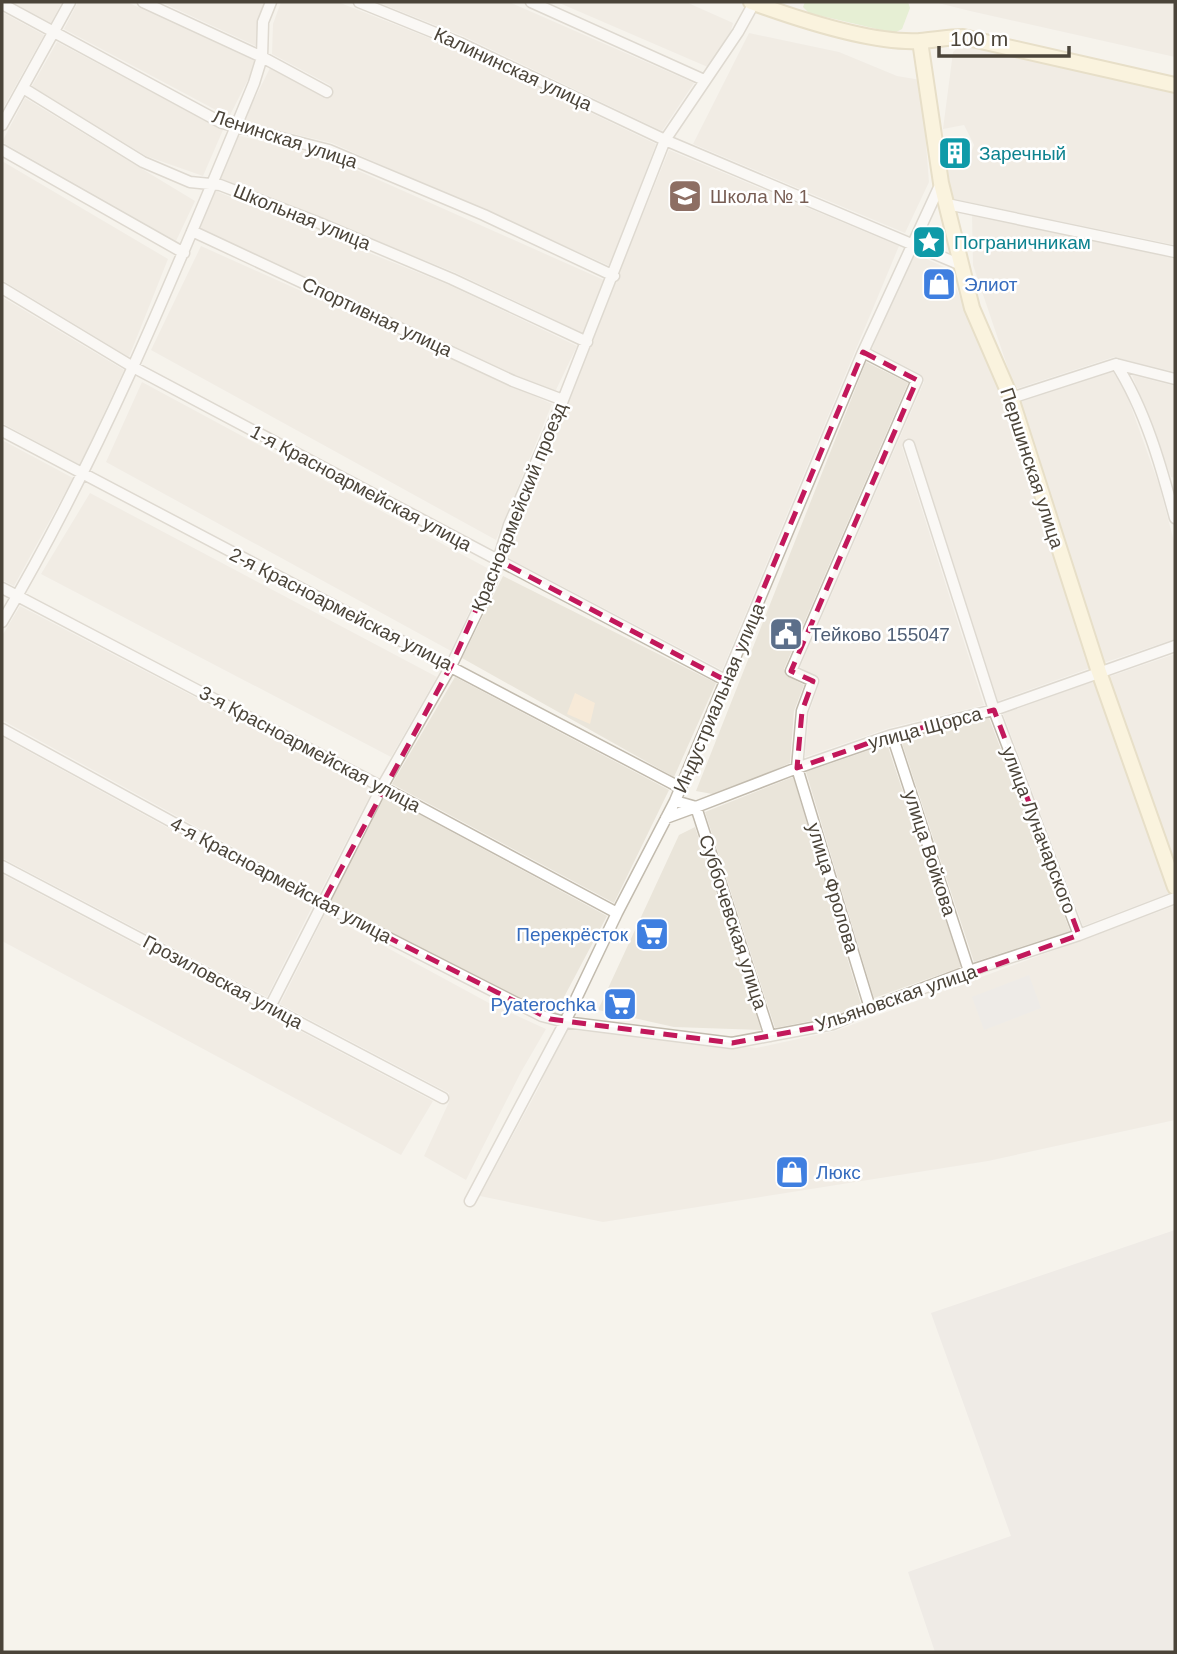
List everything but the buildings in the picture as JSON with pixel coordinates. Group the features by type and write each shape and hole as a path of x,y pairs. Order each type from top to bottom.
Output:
{"street":[{"path":"2,125 70,2"},
{"path":"143,2 262,57 327,92"},
{"path":"2,622 83,475 184,253 254,83 262,57 263,22 271,2"},
{"name":"Калининская улица","path":"359,2 460,43 665,141 961,265"},
{"path":"531,2 704,80"},
{"path":"758,4 789,2"},
{"name":"Ленинская улица","path":"2,4 222,123 329,150 484,215 614,276"},
{"path":"758,4 799,9 858,34 920,41 963,37 1175,85"},
{"name":"Красноармейский проезд","path":"270,1007 382,787 451,666 491,583 509,525 614,276 665,141 758,4"},
{"name":"Першинская улица","path":"920,41 941,183 972,308 1011,398 1099,672 1175,887"},
{"name":"Школьная улица","path":"23,88 143,162 190,182 220,185 317,222 439,273 587,342"},
{"path":"2,150 184,253"},
{"name":"Индустриальная улица","path":"470,1201 565,1022 675,801 863,352 941,183"},
{"path":"947,204 1175,252"},
{"name":"Спортивная улица","path":"192,232 513,381 563,400"},
{"name":"1-я Красноармейская улица","path":"2,288 133,368 725,680"},
{"path":"797,768 802,711 813,681 791,671 917,380 863,352"},
{"path":"1011,398 1116,364 1175,379"},
{"path":"1116,364 1131,387 1170,484 1175,518"},
{"name":"2-я Красноармейская улица","path":"2,431 681,788"},
{"name":"улица Луначарского","path":"908,445 994,710 1079,935"},
{"name":"3-я Красноармейская улица","path":"2,588 617,913"},
{"name":"улица Щорса","path":"666,818 892,735 994,710 1175,646"},
{"name":"4-я Красноармейская улица","path":"2,729 322,904 542,1016 565,1022"},
{"name":"улица Войкова","path":"892,735 970,971"},
{"name":"улица Фролова","path":"797,768 870,1008"},
{"path":"675,801 696,807"},
{"name":"Суббочевская улица","path":"696,807 770,1036"},
{"name":"Грозиловская улица","path":"2,866 443,1098"},
{"name":"Ульяновская улица","path":"565,1022 732,1043 833,1024 970,971 1079,935 1175,898"}],"highlighted area":[{"path":"863,352 917,380 791,671 813,681 802,711 797,768 892,735 994,710 1079,935 833,1024 732,1043 550,1019 322,904 451,666 498,560 725,680"}],"shaded area":[{"path":"12,2 62,2 51,23"},
{"path":"78,2 127,2 257,62 229,117 64,29"},
{"path":"161,2 266,2 258,47"},
{"path":"281,2 338,2 457,49 656,144 610,266 332,143 243,122 270,68 325,98 333,94 330,85 272,54 273,24"},
{"path":"377,2 509,2 694,83 662,131 463,36"},
{"path":"557,2 686,2 733,23 728,41 710,68"},
{"path":"934,2 1175,2 1175,57 970,11"},
{"path":"2,12 44,35 2,110"},
{"path":"749,33 839,52 897,76 921,80 929,182 905,233 693,144"},
{"path":"57,42 223,130 203,176 146,156 32,86"},
{"path":"962,44 1175,94 1175,245 954,199 949,183 948,165 965,169 974,145 964,125 943,129 953,52"},
{"path":"25,98 195,201 176,241 2,142"},
{"path":"236,135 327,157 604,280 583,333 454,272 217,177"},
{"path":"669,150 899,246 722,670 504,556"},
{"path":"2,161 168,259 129,357 2,280"},
{"path":"212,191 449,285 577,346 554,394 195,232"},
{"path":"972,215 1175,258 1175,372 1114,357 1015,389 973,265"},
{"path":"201,246 552,404 496,540 151,350"},
{"path":"912,252 948,269 1004,400 1090,668 998,701 915,443 906,438 902,447 984,705 889,728 805,757 809,713 820,681 800,667 924,382 920,374 872,349"},
{"path":"2,297 124,370 80,465 2,423"},
{"path":"866,362 908,383 784,669 787,676 804,685 794,711 790,763 718,795 696,791"},
{"path":"1113,372 1125,390 1159,485 1175,545 1175,639 1103,663 1020,402"},
{"path":"1132,375 1175,386 1175,478 1171,477"},
{"path":"142,382 489,569 451,651 106,462"},
{"path":"2,440 73,478 14,586 2,580"},
{"path":"90,493 437,677 391,757 41,574"},
{"path":"503,576 716,683 674,777 462,658"},
{"path":"20,606 373,790 319,894 2,720 2,636"},
{"path":"1175,654 1175,866 1108,677"},
{"path":"455,677 669,790 614,903 392,784"},
{"path":"1094,681 1170,893 1083,926 1003,714"},
{"path":"575,693 595,703 590,724 567,714"},
{"path":"989,718 1070,931 974,962 901,740"},
{"path":"2,737 312,907 267,997 2,858"},
{"path":"887,744 961,967 874,998 806,772"},
{"path":"793,777 861,1004 831,1017 775,1028 705,812"},
{"path":"385,796 607,916 555,1014 548,1015 331,901"},
{"path":"695,827 761,1030 674,1027 598,1010 679,835"},
{"path":"2,874 433,1101 401,1155 2,941"},
{"path":"1174,906 1175,1120 988,1161 603,1222 480,1196 539,1087 563,1029 756,1048 835,1031"},
{"path":"325,914 489,1003 546,1029 466,1180 424,1156 449,1102 449,1093 280,1004"},
{"path":"1029,975 1041,1008 984,1030 972,997"},
{"path":"1175,1230 1175,1652 935,1652 908,1572 1011,1536 931,1313"}],"green space":[{"path":"805,2 908,2 910,8 902,29 894,33 809,13 803,7"}],"place":[{"name":"Заречный","path":"955,153"},
{"name":"Школа № 1","path":"685,196"},
{"name":"Пограничникам","path":"929,242"},
{"name":"Элиот","path":"939,284"},
{"name":"Тейково 155047","path":"786,634"},
{"name":"Перекрёсток","path":"652,934"},
{"name":"Pyaterochka","path":"620,1004"},
{"name":"Люкс","path":"792,1172"}]}
